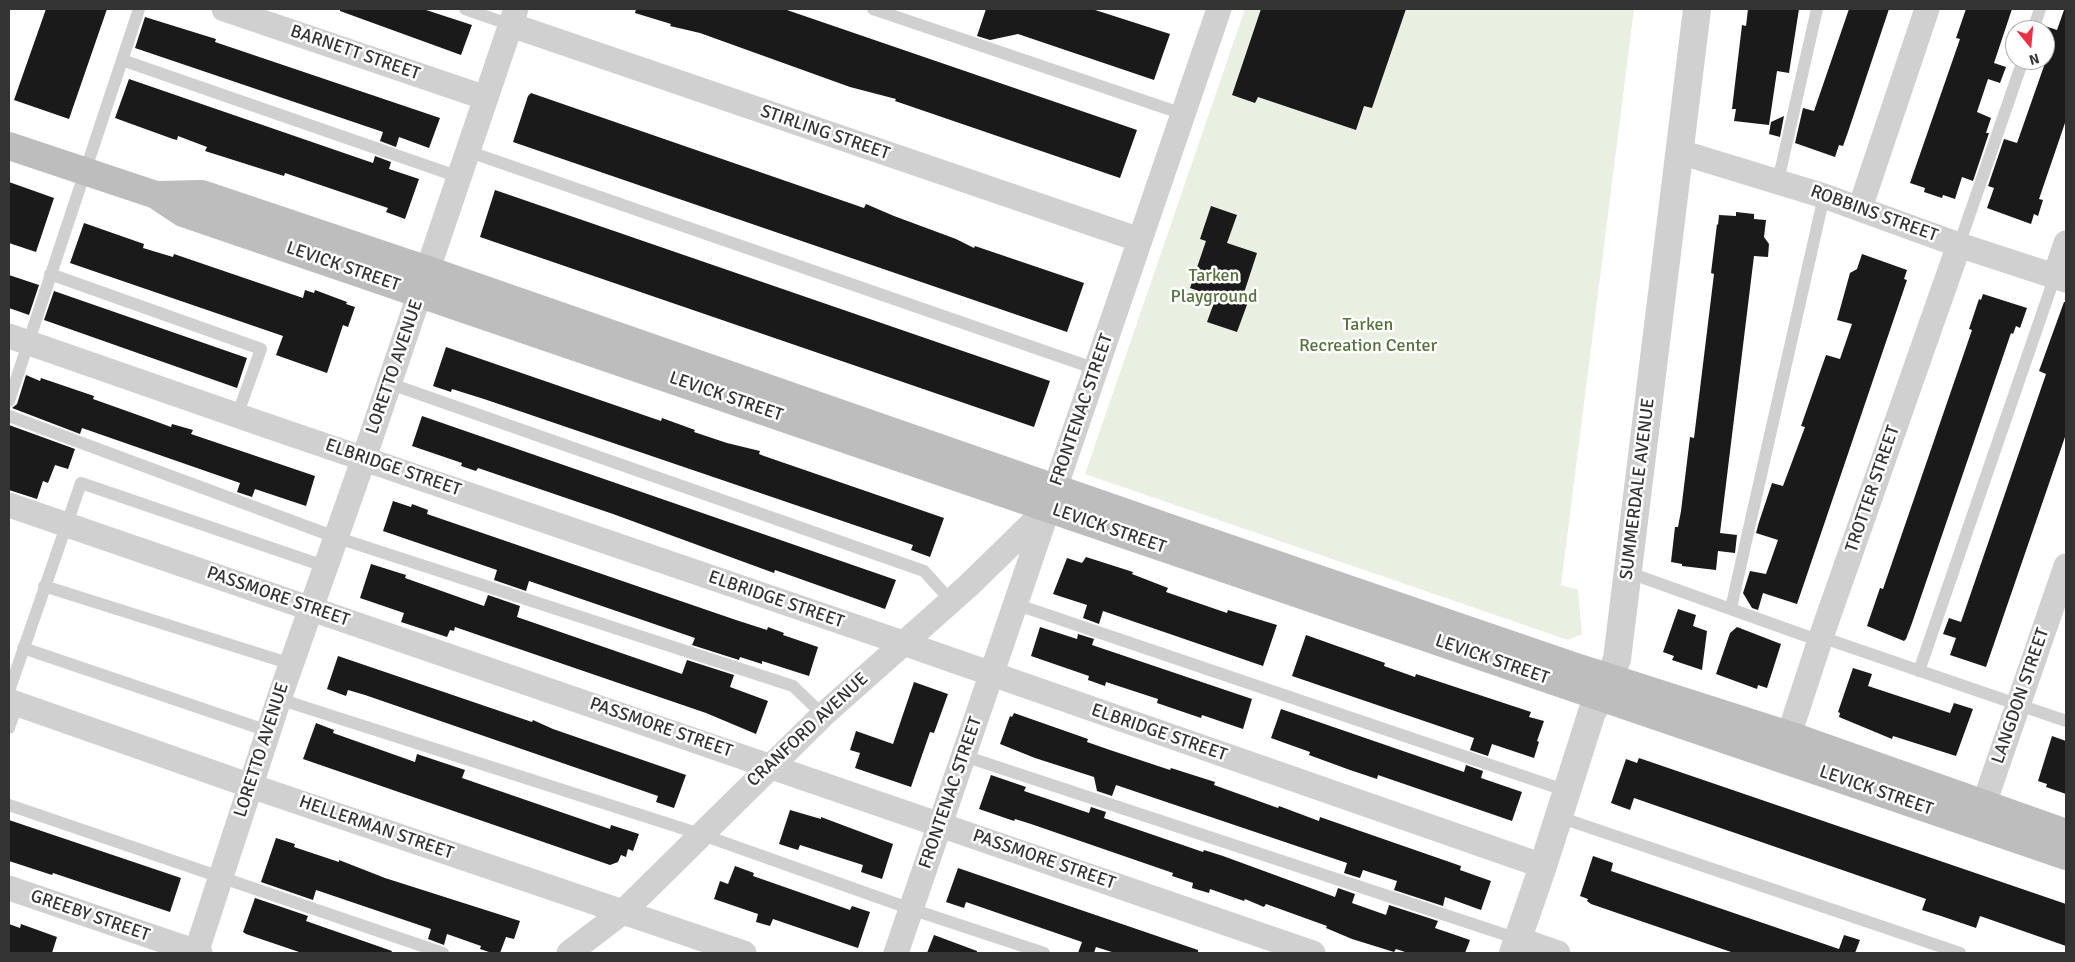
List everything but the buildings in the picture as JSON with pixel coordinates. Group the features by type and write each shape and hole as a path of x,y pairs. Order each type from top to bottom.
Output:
{"main road":[{"name":"LEVICK STREET","path":"9,146 156,195 183,213 424,281 1980,815 2066,833"},
{"name":"LEVICK STREET","path":"1606,687 1789,735 1980,815 2066,856"}],"street":[{"name":"BARNETT STREET","path":"224,9 486,98"},
{"name":"FRONTENAC STREET","path":"896,953 1219,9"},
{"name":"SUMMERDALE AVENUE","path":"1515,946 1543,866 1592,712 1606,687 1617,659 1697,9"},
{"path":"1860,208 1927,9"},
{"name":"LORETTO AVENUE","path":"197,953 278,699 364,458 513,17"},
{"name":"STIRLING STREET","path":"513,17 1140,240"},
{"name":"ROBBINS STREET","path":"1680,152 1778,180 1959,245 2061,278"},
{"path":"2061,278 2066,243"},
{"name":"TROTTER STREET","path":"1789,735 1820,639 1959,245"},
{"name":"ELBRIDGE STREET","path":"18,339 237,416 903,643 1543,866"},
{"name":"CRANFORD AVENUE","path":"569,953 624,911 770,765 951,601 1052,498"},
{"name":"PASSMORE STREET","path":"9,504 1313,953"},
{"name":"LANGDON STREET","path":"1980,815 2066,566"},
{"name":"HELLERMAN STREET","path":"12,699 251,786 744,953"},
{"name":"GREEBY STREET","path":"9,888 197,953"},
{"path":"1515,946 1558,953"}],"lane":[{"path":"9,401 18,339 50,274 139,9"},
{"path":"465,9 513,17"},
{"path":"873,9 1183,114"},
{"path":"1778,180 1817,9"},
{"path":"122,60 459,177"},
{"path":"1959,245 2020,70"},
{"path":"467,151 1096,369"},
{"path":"1731,608 1824,196"},
{"path":"50,274 261,348 237,416"},
{"path":"1919,671 2061,278"},
{"path":"388,383 924,571 951,601"},
{"path":"9,416 335,538 794,686 823,715"},
{"path":"9,728 12,699 23,648 80,483 324,566"},
{"path":"1627,572 2066,721"},
{"path":"44,586 291,664"},
{"path":"1015,604 1567,791"},
{"path":"23,648 268,731"},
{"path":"278,699 700,834 911,910 1044,953"},
{"path":"964,756 1515,946"},
{"path":"9,805 443,953"},
{"path":"1558,817 1960,953"}],"green space":[{"name":"Tarken Recreation Center","path":"1245,9 1634,9 1561,585 1578,590 1582,634 1568,640 1085,474"}],"park label":[{"name":"Tarken Playground","path":"1214,286"}]}
